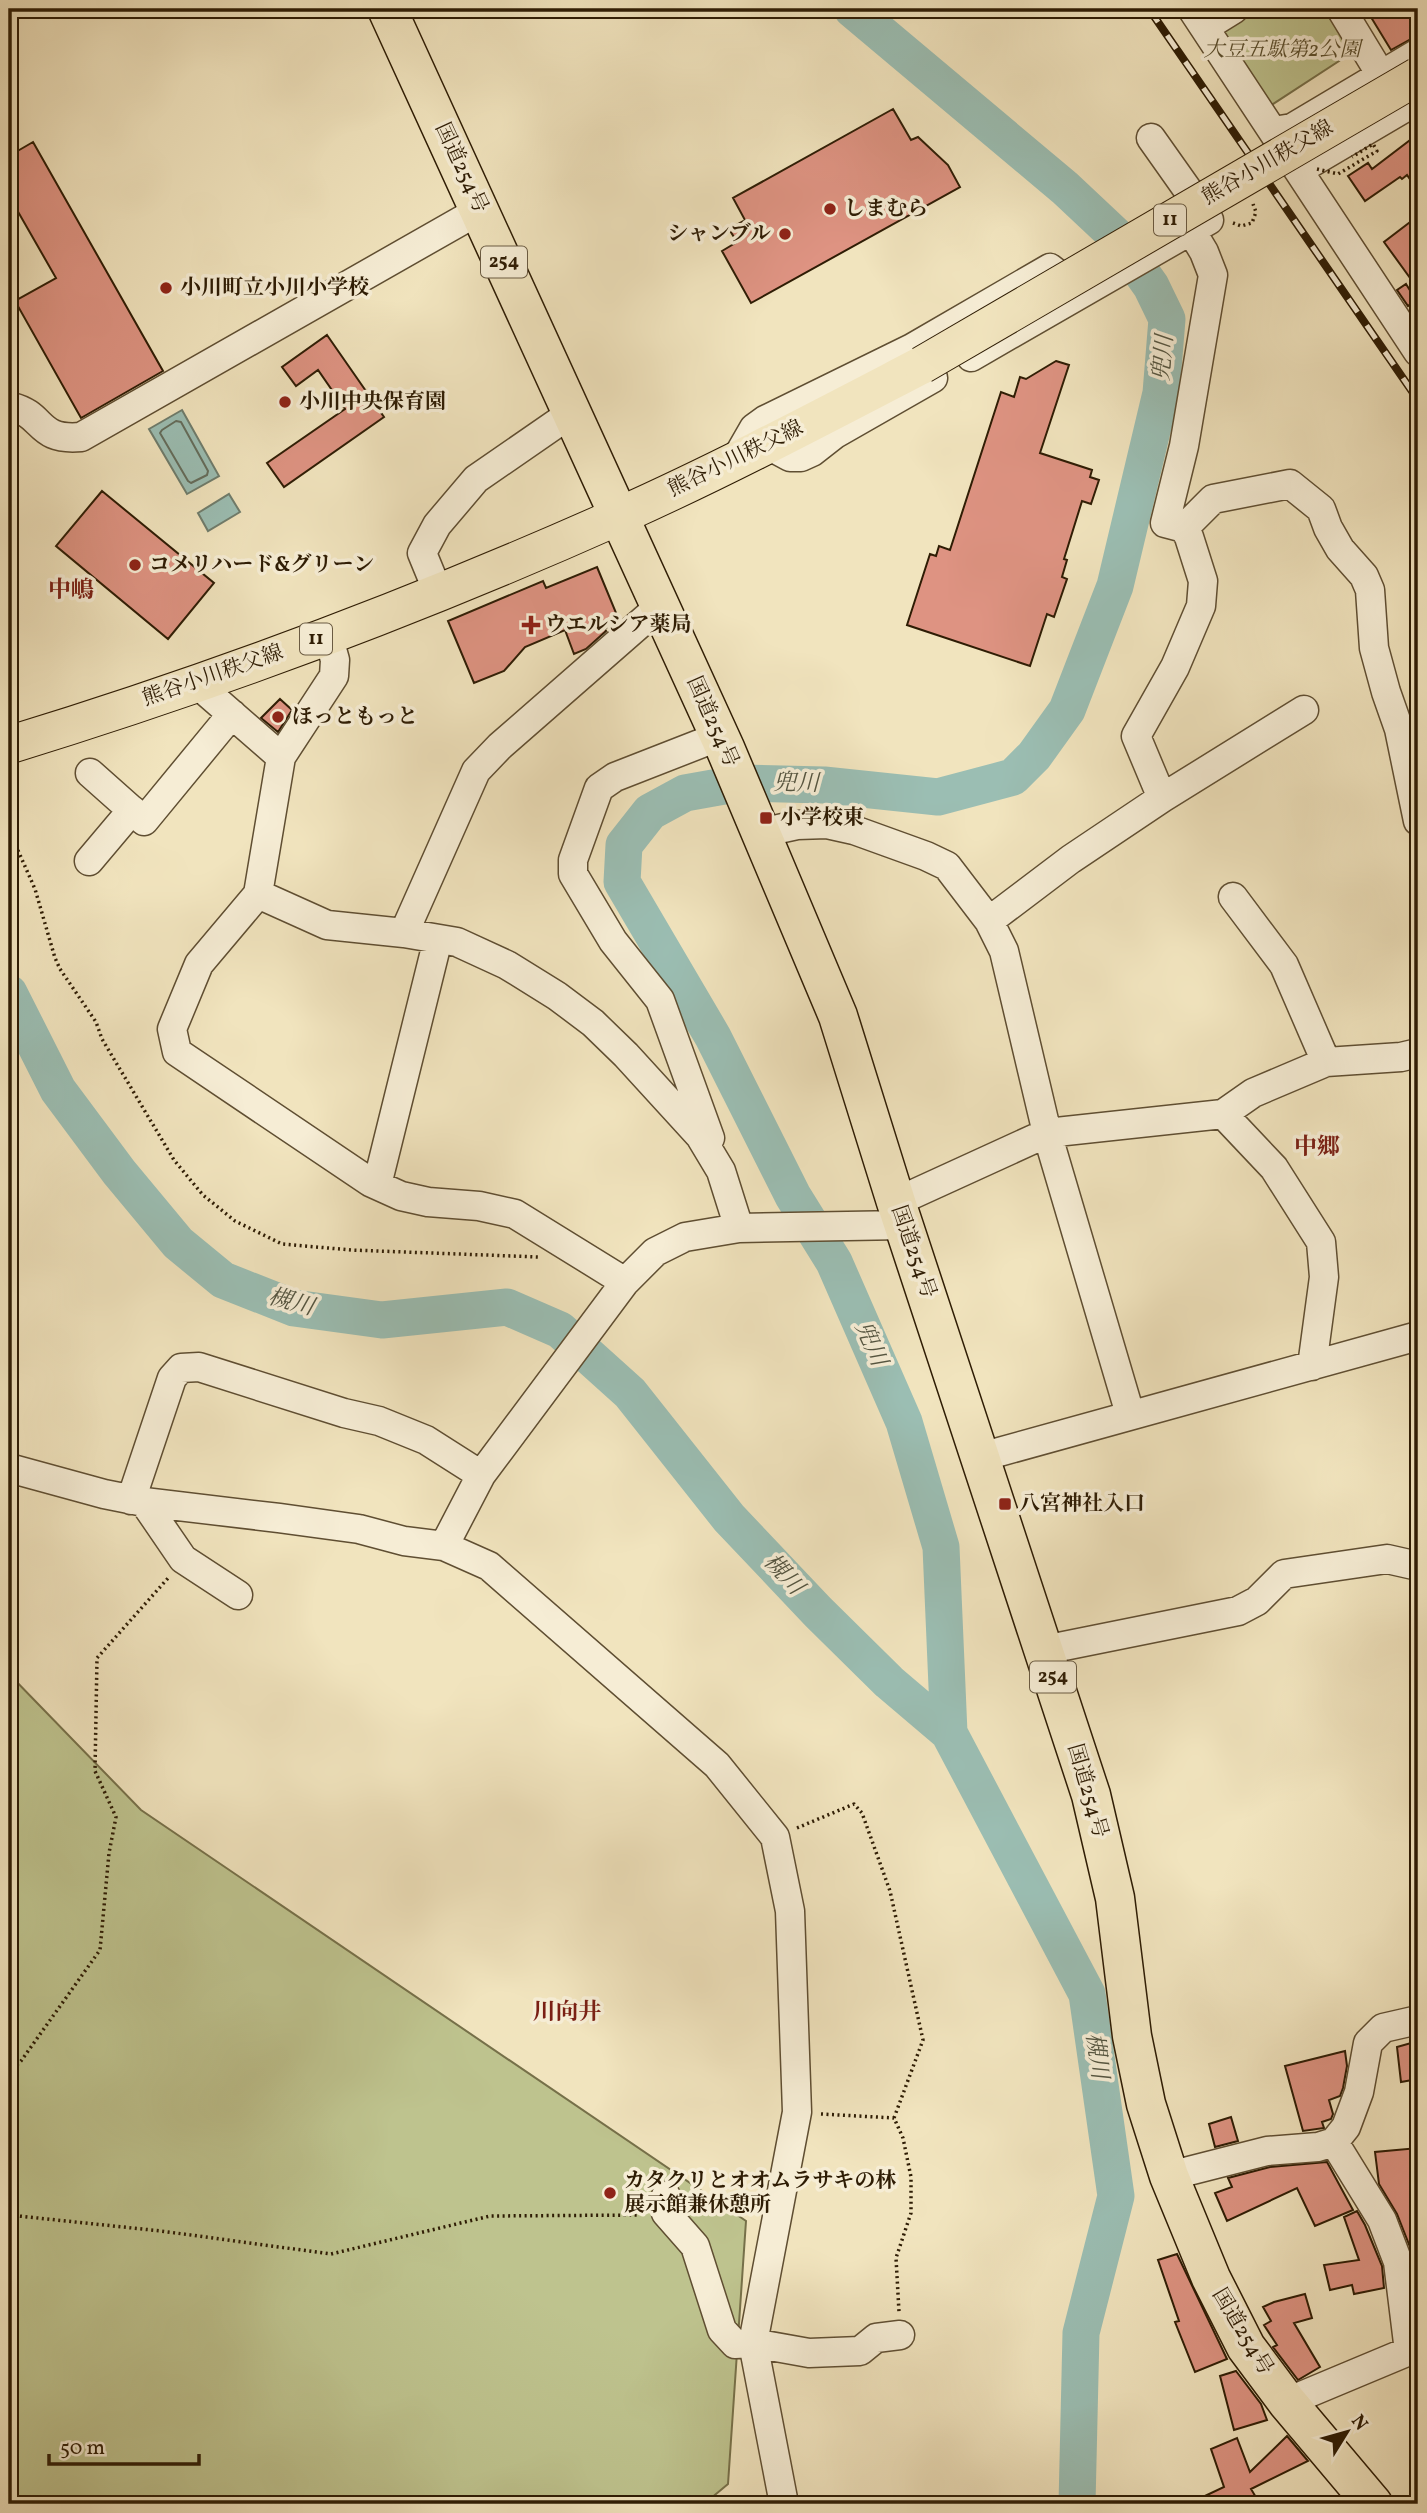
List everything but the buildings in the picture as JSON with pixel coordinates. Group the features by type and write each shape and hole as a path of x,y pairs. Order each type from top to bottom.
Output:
{"highway":[{"name":"国道254号","path":"387,9 722,742 838,1016 900,1214 1091,1795 1115,1898 1132,2036 1146,2104 1169,2176 1210,2278 1246,2347 1287,2402 1373,2504"}],"main road":[{"name":"熊谷小川秩父線","path":"9,746 195,683 438,592 618,516 735,461 922,365 1418,76"}],"street":[{"path":"1234,9 1198,18 1274,131 1305,169 1418,352"},
{"path":"1341,9 1381,75"},
{"path":"1274,131 1292,128 1418,53"},
{"path":"1305,169 1418,100"},
{"path":"768,445 790,457 801,457 812,452 835,434 1119,274 1209,220 1151,138"},
{"path":"9,409 12,407 24,410 48,433 62,439 81,437 480,210"},
{"path":"1162,798 1136,736 1175,667 1201,606 1203,581 1184,528 1164,523 1184,446 1213,275 1204,252 1187,235"},
{"path":"735,461 754,428 765,421 912,348 1050,268 1083,294"},
{"path":"438,592 422,552 437,525 476,479 573,412"},
{"path":"1184,528 1213,499 1290,484 1321,509 1340,549 1364,576 1370,590 1374,648 1399,729 1418,821"},
{"path":"404,933 476,771 500,746 659,607"},
{"path":"328,635 335,660 334,676 281,757 258,894 199,964 172,1029 177,1052 377,1185 401,1196 428,1202 479,1206 515,1214 623,1285"},
{"path":"195,683 281,757"},
{"path":"989,921 1071,859 1162,798 1304,710"},
{"path":"90,773 144,821 232,714"},
{"path":"722,742 615,776 599,788 573,860 573,874 612,941 660,1000 722,1171 747,1228"},
{"path":"89,861 132,810"},
{"path":"759,829 827,824 854,830 926,856 947,866 989,921 1004,951 1047,1133 1130,1414"},
{"path":"258,894 327,925 457,942 507,965 593,1023 700,1136 722,1171"},
{"path":"1233,897 1284,965 1326,1062"},
{"path":"377,1185 438,939"},
{"path":"444,1546 481,1475 546,1386 623,1285 655,1252 670,1243 685,1237 747,1228 836,1227 900,1214 1047,1133 1223,1114 1253,1093 1326,1062 1401,1057 1418,1053"},
{"path":"1223,1114 1274,1168 1321,1242 1324,1278 1312,1366"},
{"path":"981,1457 1418,1336"},
{"path":"138,1501 172,1378 181,1368 199,1367 344,1413 379,1421 426,1440 481,1475"},
{"path":"9,1468 138,1501 319,1524 444,1546 489,1566 707,1755 775,1837 790,1912 797,2112 753,2343 783,2504"},
{"path":"138,1501 183,1559 238,1595"},
{"path":"1044,1650 1238,1612 1257,1601 1284,1574 1387,1559 1418,1566"},
{"path":"1169,2176 1267,2151 1318,2147 1334,2142 1346,2127 1359,2092 1368,2043 1383,2028 1418,2020"},
{"path":"1287,2402 1414,2350 1398,2262 1382,2220 1334,2142"},
{"path":"666,2196 666,2213 695,2246 722,2330 735,2344 753,2343 809,2353 860,2351 876,2338 900,2335"}],"path":[{"path":"1305,169 1338,174 1377,151 1373,144 1352,157"},
{"path":"1232,222 1241,226 1250,225 1256,216 1255,207"},
{"path":"9,830 35,889 60,969 96,1022 102,1039 174,1160 203,1195 235,1221 282,1244 351,1250 547,1258"},
{"path":"9,2073 28,2051 100,1950 109,1853 116,1817 95,1771 97,1658 161,1589 183,1559"},
{"path":"775,1837 854,1804 862,1813 890,1891 923,2040 894,2118 903,2138 911,2177 911,2213 896,2258 900,2335"},
{"path":"797,2112 894,2118"},
{"path":"9,2215 161,2231 331,2254 490,2216 639,2215 646,2195 666,2196"}],"green space":[{"name":"大豆五駄第2公園","path":"1251,9 1336,9 1359,48 1270,106 1223,37 1228,23"},
{"path":"9,1674 141,1810 746,2221 728,2484 704,2504 9,2504"}],"water":[{"path":"182,410 219,476 187,494 149,429"},
{"path":"229,494 240,512 208,531 198,513"}],"waterway":[{"name":"兜川","path":"852,9 1065,188 1114,234 1151,286 1167,319 1161,393 1115,586 1067,710 1034,756 1013,777 938,797 824,785 741,783 685,793 650,812 624,845 622,882 713,1037 793,1196 834,1262 904,1422 941,1547 949,1733"},
{"name":"槻川","path":"9,993 58,1090 119,1172 178,1243 223,1280 294,1308 382,1320 507,1307 560,1330 630,1393 729,1518 818,1612 889,1682 949,1733 1087,1994 1116,2196 1081,2333 1077,2504"}],"railway":[{"path":"1149,9 1418,400"}],"place":[{"name":"しまむら","path":"830,209"},
{"name":"シャンブル","path":"785,234"},
{"name":"小川町立小川小学校","path":"166,288"},
{"name":"小川中央保育園","path":"285,402"},
{"name":"コメリハード&グリーン","path":"135,565"},
{"name":"ウエルシア薬局","path":"531,625"},
{"name":"ほっともっと","path":"278,717"},
{"name":"小学校東","path":"766,818"},
{"name":"八宮神社入口","path":"1005,1504"},
{"name":"カタクリとオオムラサキの林 展示館兼休憩所","path":"610,2193"}],"district":[{"name":"中嶋","path":"71,591"},
{"name":"中郷","path":"1317,1148"},
{"name":"川向井","path":"567,2013"}]}
